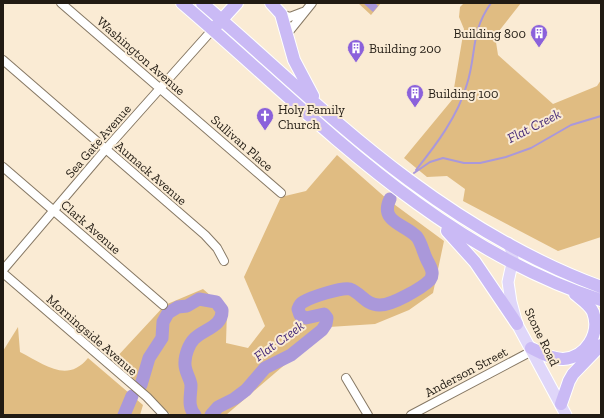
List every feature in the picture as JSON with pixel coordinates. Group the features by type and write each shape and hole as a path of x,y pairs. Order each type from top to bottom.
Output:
{"highway":[{"path":"182,3 386,181 435,218 512,263 571,291 601,300"},
{"path":"202,3 320,107 421,189 508,243 548,264 601,287"},
{"path":"213,29 237,3"},
{"path":"271,3 281,14 297,69 320,107"},
{"path":"435,218 475,262 518,324"},
{"path":"531,350 551,357 564,359 577,355 588,346 595,332 593,312 571,291"},
{"path":"561,404 573,374 601,345"}],"main road":[{"name":"Stone Road","path":"508,243 513,254 508,282 511,302 518,324 566,415"}],"street":[{"name":"Washington Avenue","path":"61,3 186,111"},
{"path":"281,14 290,17 296,15 311,4"},
{"path":"286,34 311,4"},
{"name":"Sea Gate Avenue","path":"3,272 106,149 213,29"},
{"name":"Aumack Avenue","path":"3,60 205,235 217,248 224,261"},
{"name":"Sullivan Place","path":"186,111 281,192"},
{"name":"Clark Avenue","path":"3,167 163,305"},
{"name":"Morningside Avenue","path":"3,272 143,394 164,415"},
{"name":"Anderson Street","path":"411,415 531,350"},
{"path":"346,378 368,415"}],"shaded area":[{"path":"358,3 381,3 371,15"},
{"path":"363,3 375,3 378,6 373,12"},
{"path":"464,3 521,3 499,31 496,42 498,55 553,104 597,86 601,80 601,237 558,251 463,201 465,189 447,176 427,177 404,158 452,100 464,29 459,17 460,7"},
{"path":"337,155 387,199 444,241 433,293 409,310 375,324 329,327 226,415 171,415 114,360 165,305 203,289 227,310 226,343 248,348 265,326 244,277 281,197 306,191"},
{"path":"18,327 20,352 47,366 64,371 72,370 80,366 88,358 143,405 140,415 3,415 3,351"}],"waterway":[{"path":"416,170 446,130 463,96 470,73 477,33 484,14 491,3"},
{"name":"Flat Creek","path":"414,173 430,162 443,158 464,163 480,163 506,157 531,148 571,125 601,116"},
{"name":"Flat Creek","path":"211,415 218,407 234,399 246,390 265,368 291,355 322,330 326,324 327,318 324,314 306,318 300,315 298,309 303,302 340,289 350,289 371,303 384,305 406,296 430,280 432,270 419,240 412,233 395,222 388,213 390,199"},
{"name":"Flat Creek","path":"141,385 149,358 162,338 163,322 168,313 178,307 187,306 199,299 216,302 222,310 219,320 216,324 192,341 186,356 185,368 191,385 190,404 195,415"},
{"name":"Flat Creek","path":"124,415 132,396"}],"place":[{"name":"Building 800","path":"539,48"},
{"name":"Building 200","path":"356,63"},
{"name":"Building 100","path":"415,108"},
{"name":"Holy Family Church","path":"265,131"}]}
